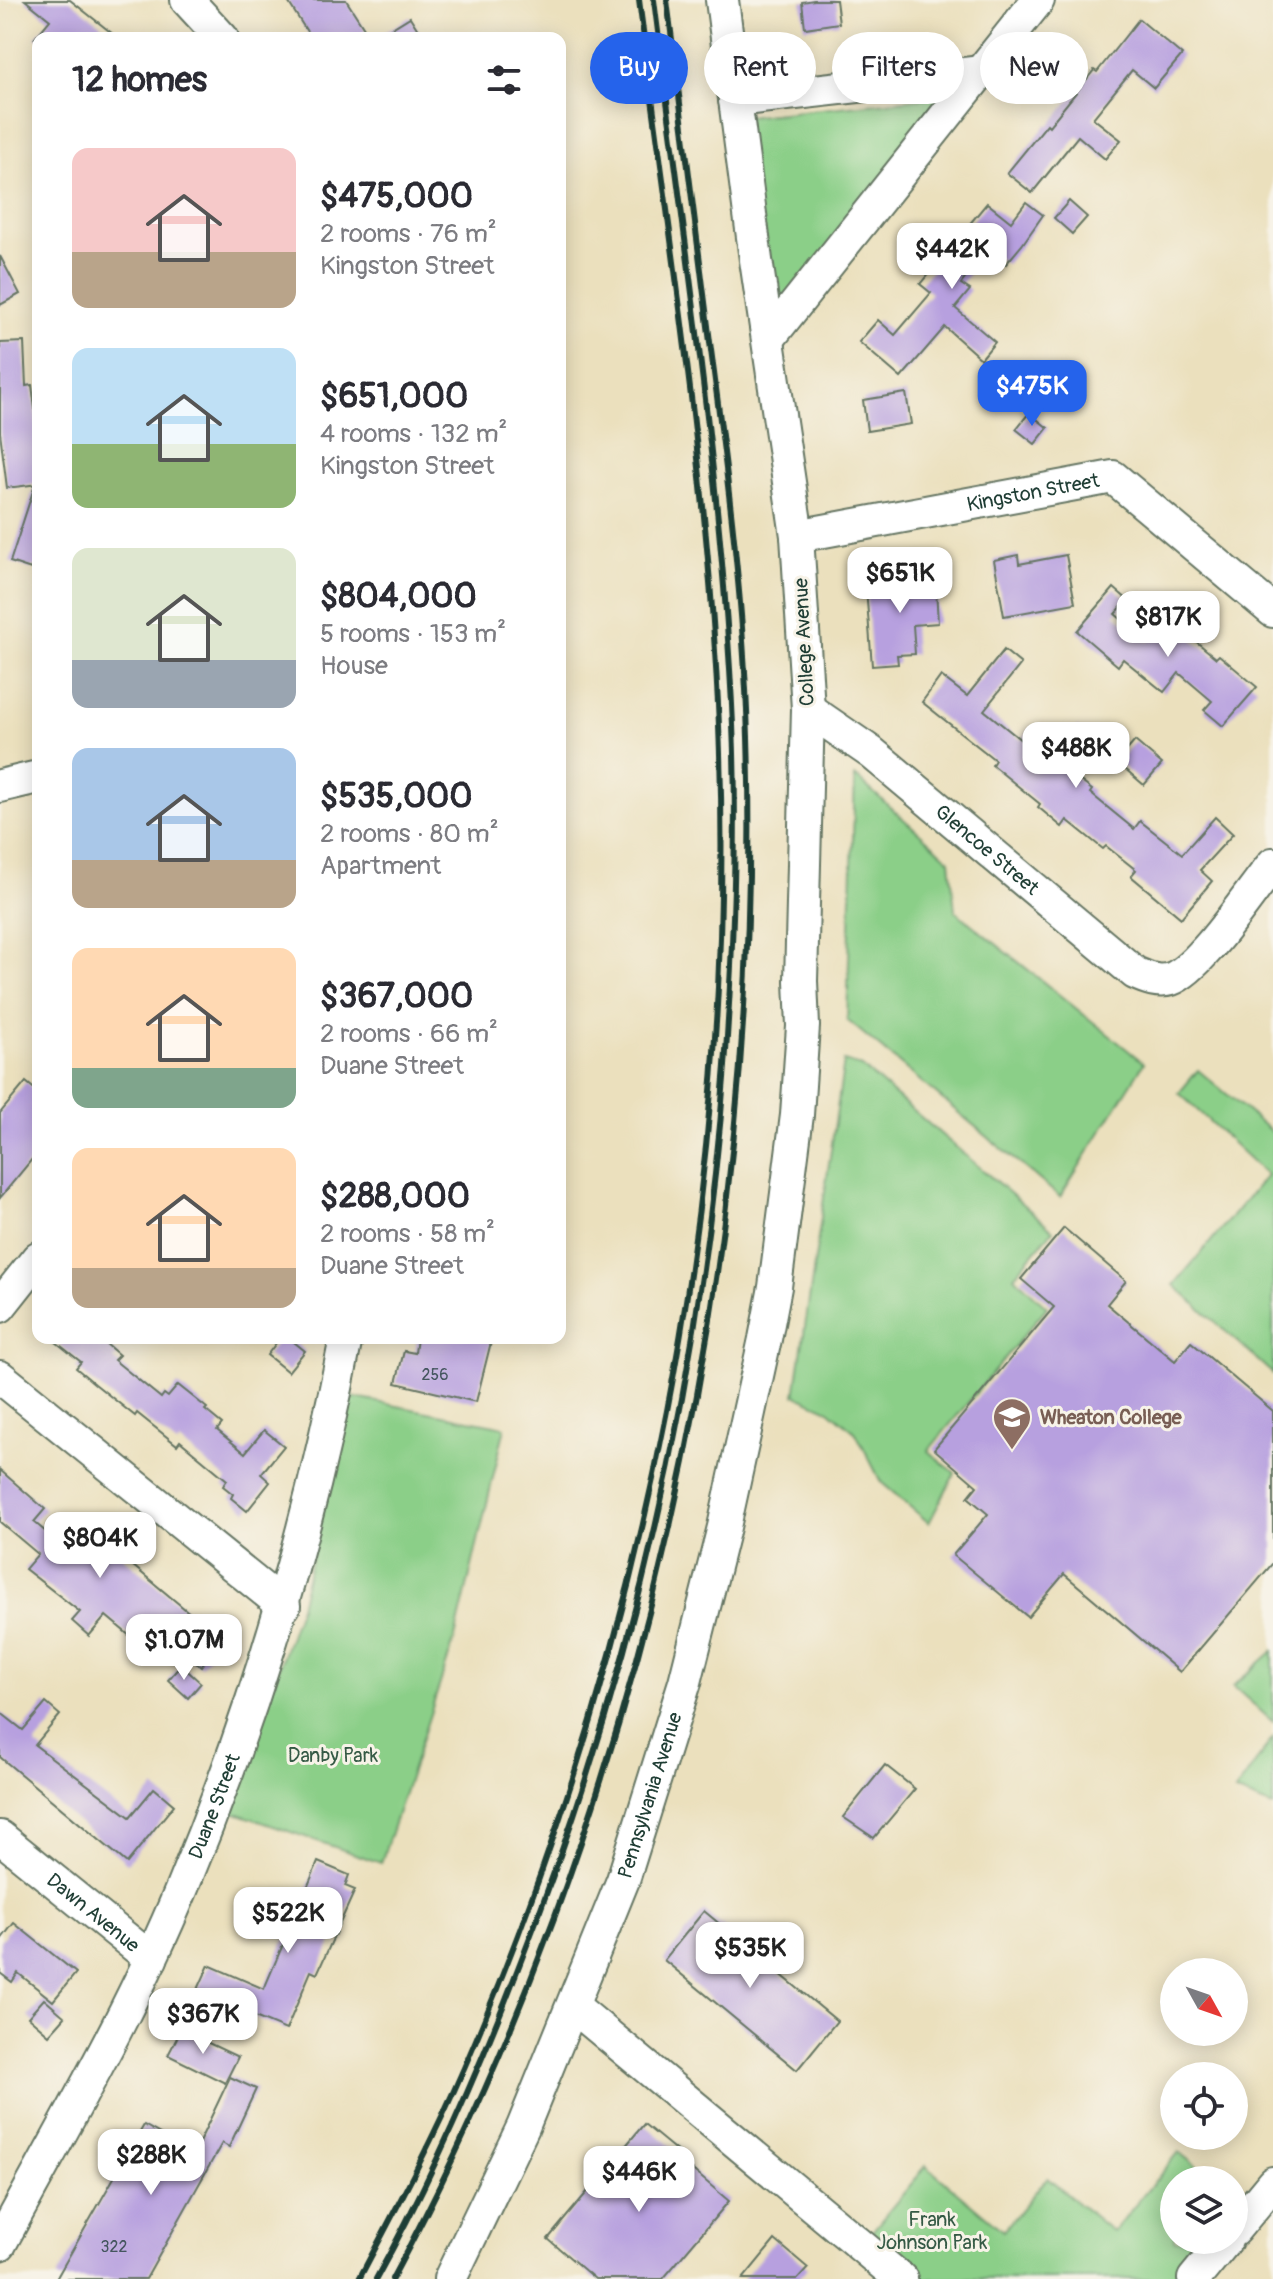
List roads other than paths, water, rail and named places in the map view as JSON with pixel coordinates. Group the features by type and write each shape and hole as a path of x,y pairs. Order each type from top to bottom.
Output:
{"street":[{"path":"187,0 216,32"},
{"name":"College Avenue","path":"722,0 726,32"},
{"path":"1013,32 1038,0"},
{"path":"816,91 980,72"},
{"path":"769,338 980,74"},
{"name":"College Avenue","path":"736,104 797,536 808,709 801,981 803,1026 797,1115 775,1287"},
{"name":"Kingston Street","path":"797,536 1113,477 1273,611"},
{"name":"Glencoe Street","path":"808,709 872,753 1135,973 1156,980 1168,980 1191,966 1273,864"},
{"path":"0,786 32,778"},
{"path":"0,1306 32,1266"},
{"name":"Pennsylvania Avenue","path":"450,2279 517,2141 623,1880 685,1682 724,1527 775,1287"},
{"name":"Duane Street","path":"0,2244 75,2108 151,1959 222,1788 284,1606 314,1490 345,1344"},
{"path":"0,1377 284,1606"},
{"name":"Dawn Avenue","path":"0,1837 151,1959"},
{"path":"573,2006 901,2279"},
{"path":"1248,2213 1273,2183"},
{"path":"1194,2279 1215,2254"}],"railway":[{"path":"359,2279 427,2148 464,2068 528,1908 583,1745 630,1579 667,1411 695,1241 713,1070 721,898 719,726 707,544 697,453 639,0"},
{"path":"376,2279 455,2121 489,2040 562,1850 598,1741 657,1520 680,1408 714,1181 725,1066 732,939 735,853 733,725 711,452 654,0"},
{"path":"392,2279 479,2102 554,1917 618,1726 669,1531 708,1333 734,1133 747,934 746,688 729,495 667,0"}],"place":[{"name":"Wheaton College","path":"1012,1451"}],"park label":[{"name":"Danby Park","path":"333,1755"},
{"name":"Frank Johnson Park","path":"932,2230"}]}
